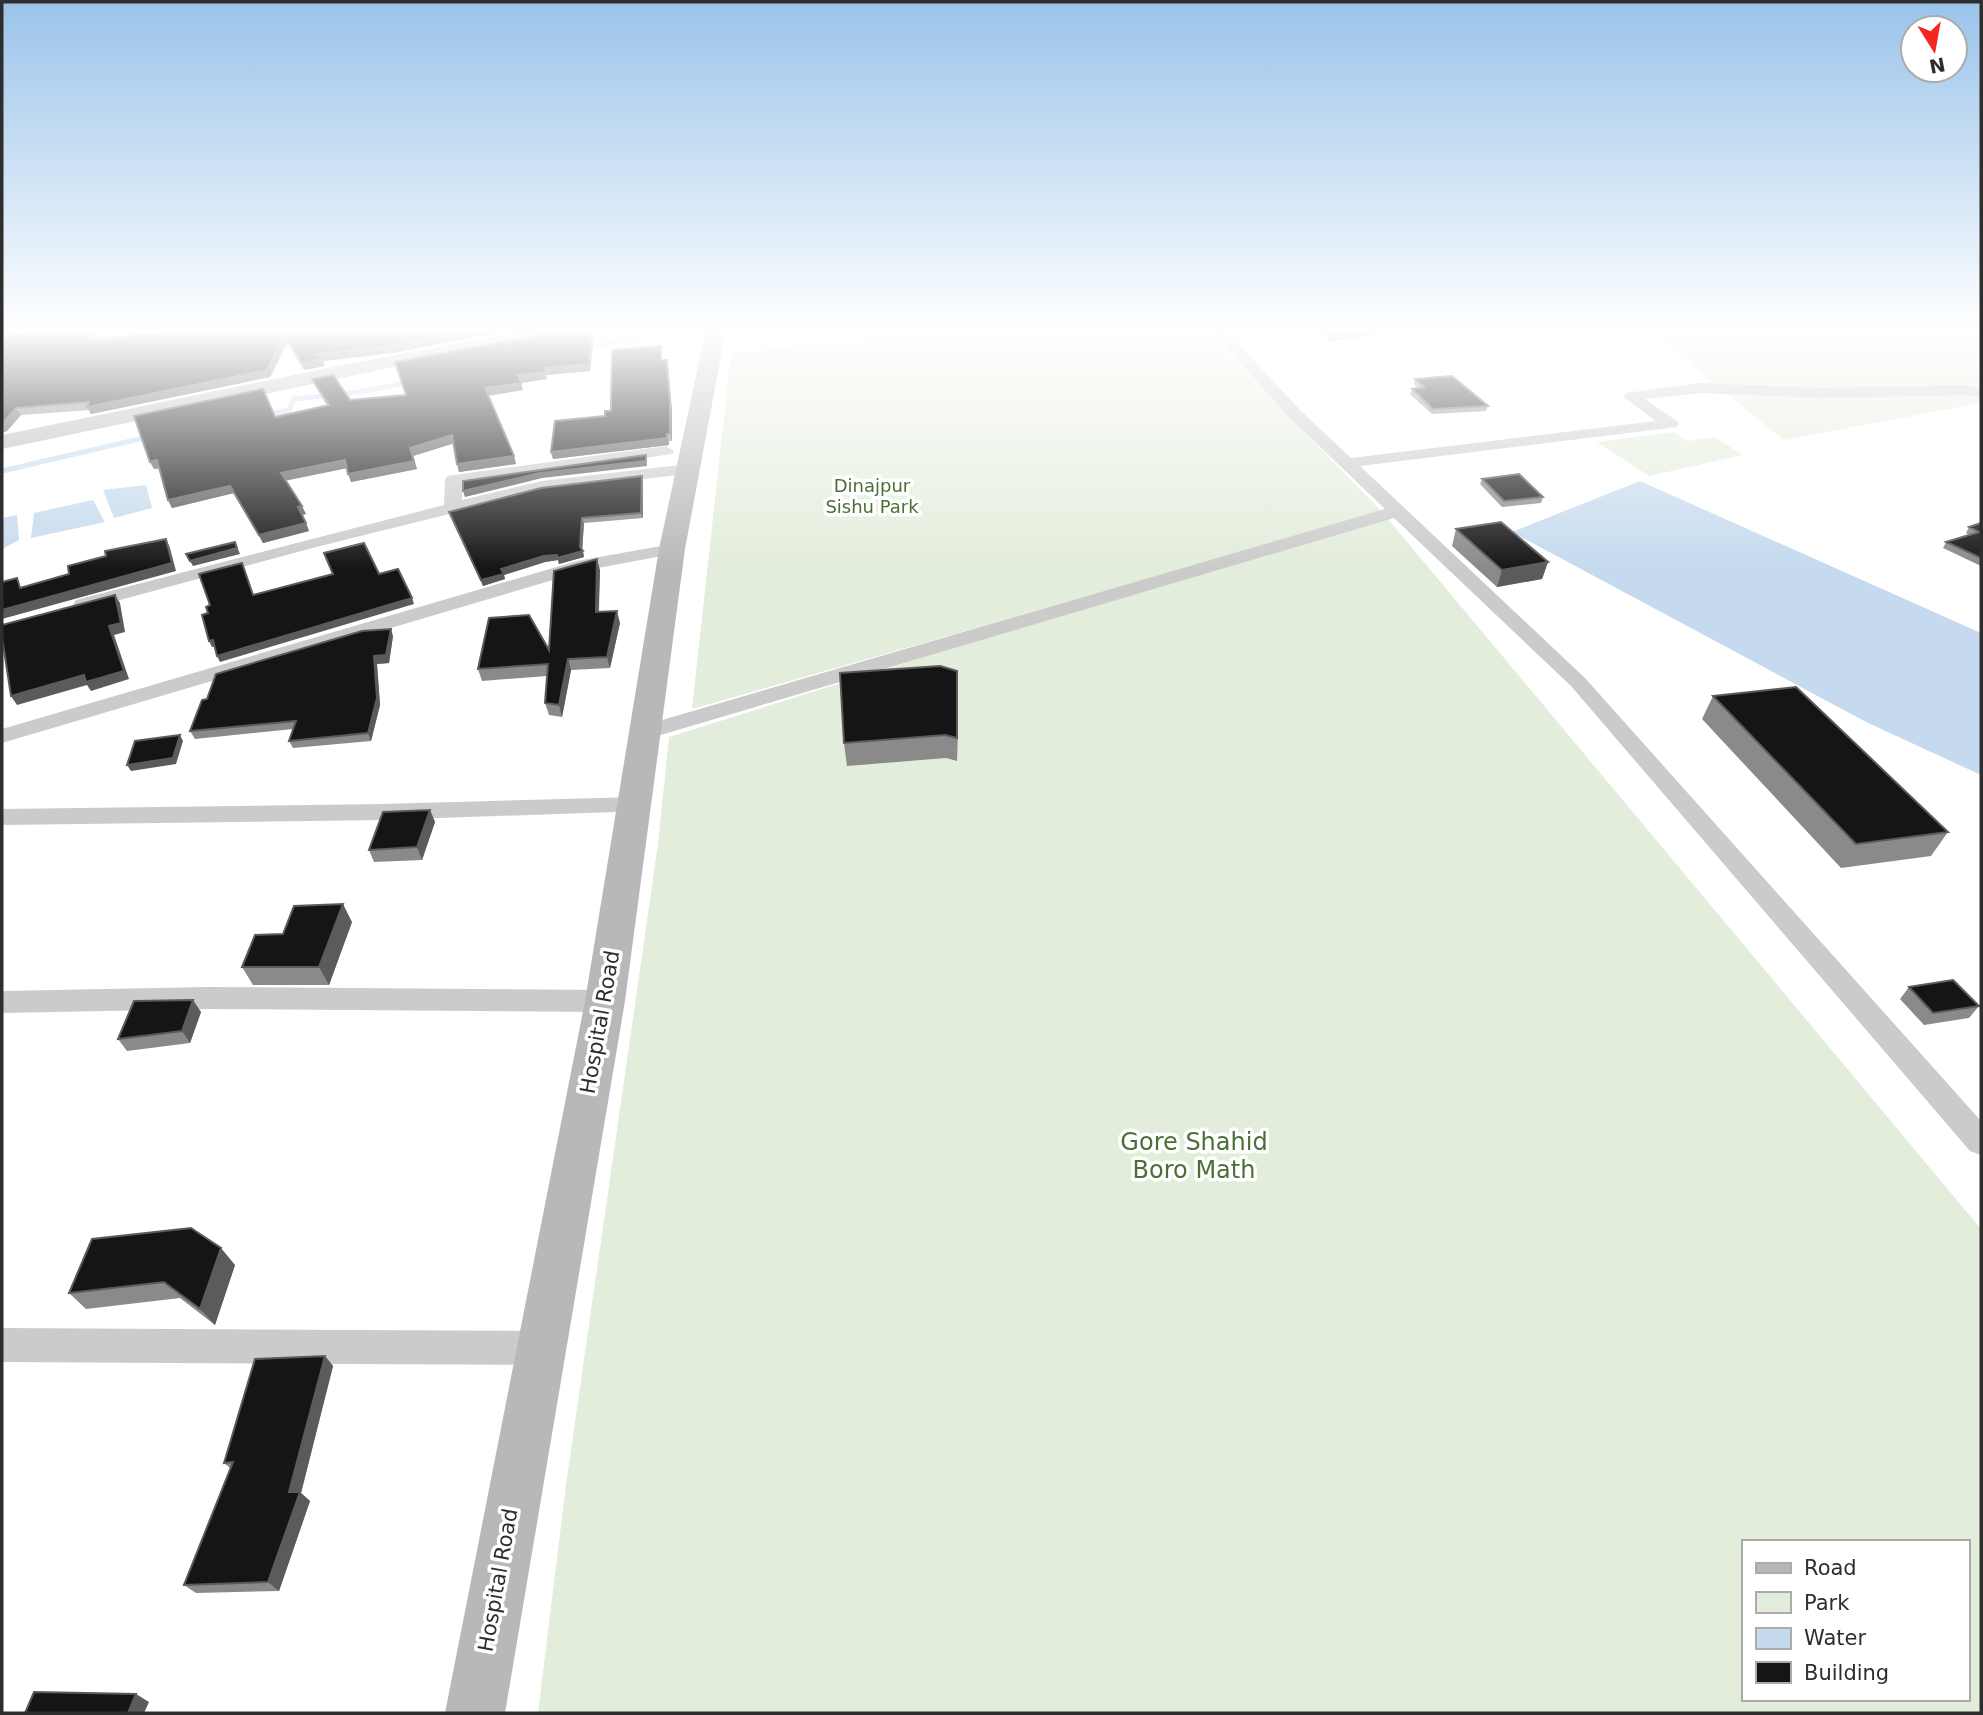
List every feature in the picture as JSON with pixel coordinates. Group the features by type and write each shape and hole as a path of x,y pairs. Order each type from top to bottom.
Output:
{"main road":[{"path":"2,442 66,432 163,409"},
{"name":"Hospital Road","path":"475,1713 605,1001 672,549 678,460 693,409"}],"street":[{"path":"1290,409 1578,682 1981,1142"},
{"path":"1347,463 1671,424 1650,409"},
{"path":"66,608 314,542 542,486 678,460"},
{"path":"453,510 453,480 678,460"},
{"path":"646,732 1398,511"},
{"path":"2,736 584,565 672,549"},
{"path":"2,817 383,812 636,805"},
{"path":"2,1002 208,998 605,1001"},
{"path":"2,1345 540,1348"}],"green space":[{"name":"Dinajpur Sishu Park","path":"725,409 1282,409 1382,512 692,709"},
{"path":"1746,409 1949,409 1784,440"},
{"path":"1674,432 1688,441 1715,437 1742,455 1649,476 1597,442"},
{"name":"Gore Shahid Boro Math","path":"1383,513 1981,1229 1981,1713 538,1713 566,1485 658,844 669,737"}],"water":[{"path":"1640,481 1981,633 1981,775 1866,722 1512,532"},
{"path":"146,485 152,508 114,518 103,490"},
{"path":"93,500 105,522 31,538 34,513"},
{"path":"17,515 19,540 2,549 2,518"}],"building":[{"path":"2,409 15,409 2,424"},
{"path":"167,409 272,409 275,417 311,409 494,409 514,456 457,464 452,435 410,448 414,461 348,474 345,460 281,473 302,506 298,507 306,523 259,535 230,486 168,500 157,460 150,462 134,416"},
{"path":"670,409 670,434 667,434 667,438 551,452 555,421 605,416 605,411"},
{"path":"646,455 646,461 540,473 463,491 463,481"},
{"path":"1519,474 1543,497 1504,501 1482,479"},
{"path":"642,476 641,513 582,518 580,547 583,551 557,558 557,555 544,556 501,569 504,574 481,580 449,512 541,488"},
{"path":"1501,522 1548,562 1502,570 1456,529"},
{"path":"1981,523 1981,558 1946,542 1979,532 1969,527"},
{"path":"166,539 172,563 2,610 2,582 17,578 20,588 69,574 68,566 106,556 105,551"},
{"path":"235,542 237,548 190,561 186,554"},
{"path":"364,543 379,574 398,569 412,598 217,656 213,640 209,641 202,615 208,613 206,607 210,605 199,574 242,563 253,595 333,574 324,553"},
{"path":"597,559 596,612 617,611 607,657 568,659 559,705 545,703 548,664 478,669 489,618 529,615 549,650 554,571"},
{"path":"115,595 121,623 109,626 124,671 86,682 84,675 11,696 2,625"},
{"path":"391,629 386,655 374,656 377,698 368,733 289,741 296,721 190,731 202,700 207,699 216,674 362,631"},
{"path":"940,666 957,671 957,738 945,735 844,743 840,673"},
{"path":"1796,687 1948,832 1856,844 1713,696"},
{"path":"180,735 173,758 127,765 135,741"},
{"path":"430,810 417,847 369,850 383,812"},
{"path":"343,904 319,967 242,967 255,935 283,934 294,906"},
{"path":"1953,980 1979,1006 1933,1013 1909,987"},
{"path":"193,1000 182,1031 118,1039 134,1001"},
{"path":"191,1228 221,1248 200,1309 164,1282 69,1293 92,1239"},
{"path":"325,1356 289,1492 300,1492 268,1582 184,1585 233,1462 224,1463 255,1359"},
{"path":"34,1692 136,1694 128,1713 25,1713"}],"waterway":[{"path":"265,415 289,409"},
{"path":"2,471 152,436"}]}
